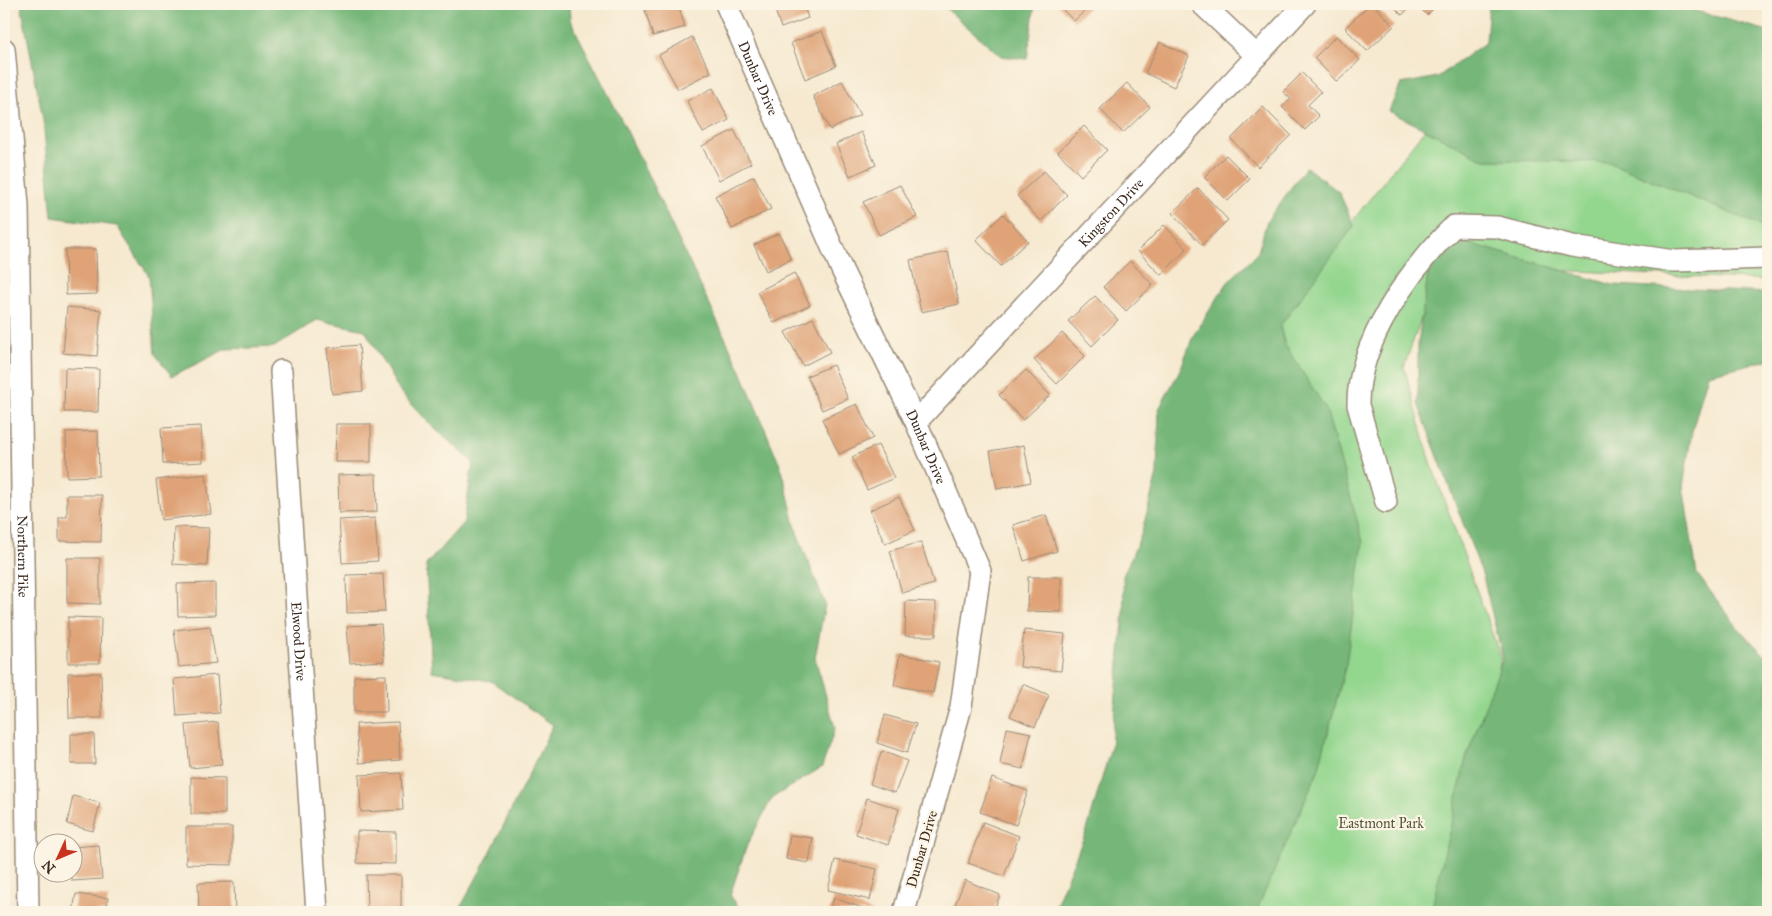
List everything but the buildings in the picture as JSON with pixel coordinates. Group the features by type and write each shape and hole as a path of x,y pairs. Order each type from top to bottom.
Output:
{"street":[{"name":"Dunbar Drive","path":"726,4 842,270 916,422 980,571 961,708 904,912"},
{"path":"1202,4 1257,56"},
{"name":"Kingston Drive","path":"916,422 1305,4"},
{"name":"Northern Pike","path":"4,49 18,205 28,912"},
{"path":"1386,502 1358,405 1358,388 1370,345 1432,248 1454,226 1497,227 1572,246 1674,261 1768,258"},
{"name":"Elwood Drive","path":"280,371 318,912"}],"green space":[{"path":"21,4 569,4 570,20 626,129 740,369 782,470 797,533 825,604 815,658 835,728 822,767 772,798 747,845 730,895 742,912 458,912 488,857 553,725 491,681 432,671 426,565 464,522 473,462 434,428 400,392 365,330 317,320 274,347 226,349 172,376 155,354 149,276 117,226 52,217 43,119"},
{"path":"941,4 1035,4 1027,59 1001,56"},
{"path":"1489,4 1671,4 1768,31 1768,229 1608,162 1485,160 1389,111 1401,84 1438,77 1486,42"},
{"name":"Eastmont Park","path":"1425,129 1768,175 1768,280 1513,268 1430,293 1404,367 1432,466 1501,658 1456,912 1244,912 1264,333"},
{"path":"1306,167 1339,192 1354,226 1280,326 1285,345 1326,409 1363,542 1346,664 1318,771 1256,912 1053,912 1087,830 1111,747 1124,612 1123,576 1141,535 1157,474 1159,409 1181,368 1193,336 1228,282 1258,252 1267,221"},
{"path":"1461,241 1613,285 1768,293 1768,360 1708,374 1692,431 1683,487 1697,574 1739,629 1768,659 1768,912 1431,912 1466,758 1503,659 1483,576 1418,404 1418,343 1429,267"}]}
